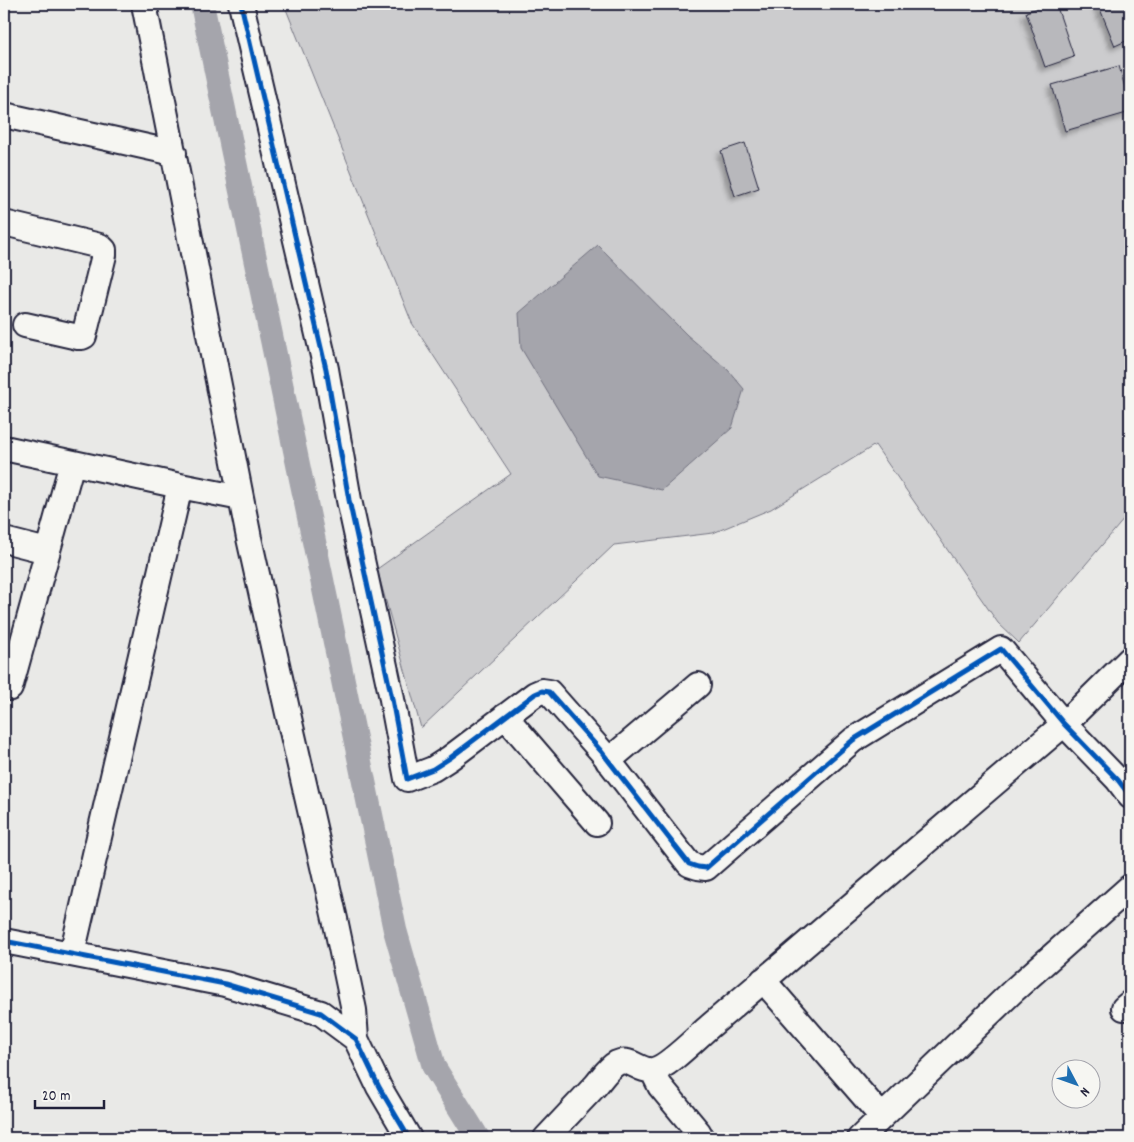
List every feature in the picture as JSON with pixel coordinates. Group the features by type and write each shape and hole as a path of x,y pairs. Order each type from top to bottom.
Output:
{"street":[{"path":"144,4 241,498 276,662 335,919 354,1010 356,1039 379,1087 408,1138"},
{"path":"241,4 326,369 350,500 407,778 433,769 535,694 542,691 549,692 608,761 689,864 706,868 853,740 1001,649 1064,724 1118,780 1130,796"},
{"path":"4,115 174,153"},
{"path":"4,223 100,246 104,250 82,338 25,325"},
{"path":"4,448 241,498"},
{"path":"10,688 72,463"},
{"path":"72,954 180,486"},
{"path":"4,540 47,552"},
{"path":"546,1138 608,1070 617,1063 629,1061 640,1068 652,1070 662,1066 680,1053 1064,724 1130,659"},
{"path":"608,761 698,685"},
{"path":"505,716 597,822"},
{"path":"860,1138 1014,990 1130,888"},
{"path":"4,940 225,984 321,1013 356,1039"},
{"path":"763,980 882,1117"},
{"path":"652,1070 660,1086 700,1137"}],"shaded area":[{"path":"284,4 1130,4 1130,512 1019,643 998,623 875,445 771,509 713,533 614,545 421,728 377,569 511,474 412,323"},
{"path":"598,245 687,335 728,370 744,389 732,428 662,490 598,476 521,348 519,313"}],"building":[{"path":"1050,4 1056,4 1074,57 1045,67 1026,12"},
{"path":"1098,4 1130,4 1130,39 1115,46"},
{"path":"1119,66 1130,112 1065,131 1052,85"},
{"path":"745,143 759,188 735,196 721,151"}],"waterway":[{"path":"202,4 395,930 434,1067 478,1138"}],"cycle path":[{"path":"241,4 326,369 349,500 391,694 407,779 433,769 450,758 535,694 542,691 549,692 601,751 689,864 706,868 853,740 1001,649 1064,724 1118,780 1130,796"},
{"path":"4,941 225,984 321,1013 356,1039 379,1087 409,1138"}]}
